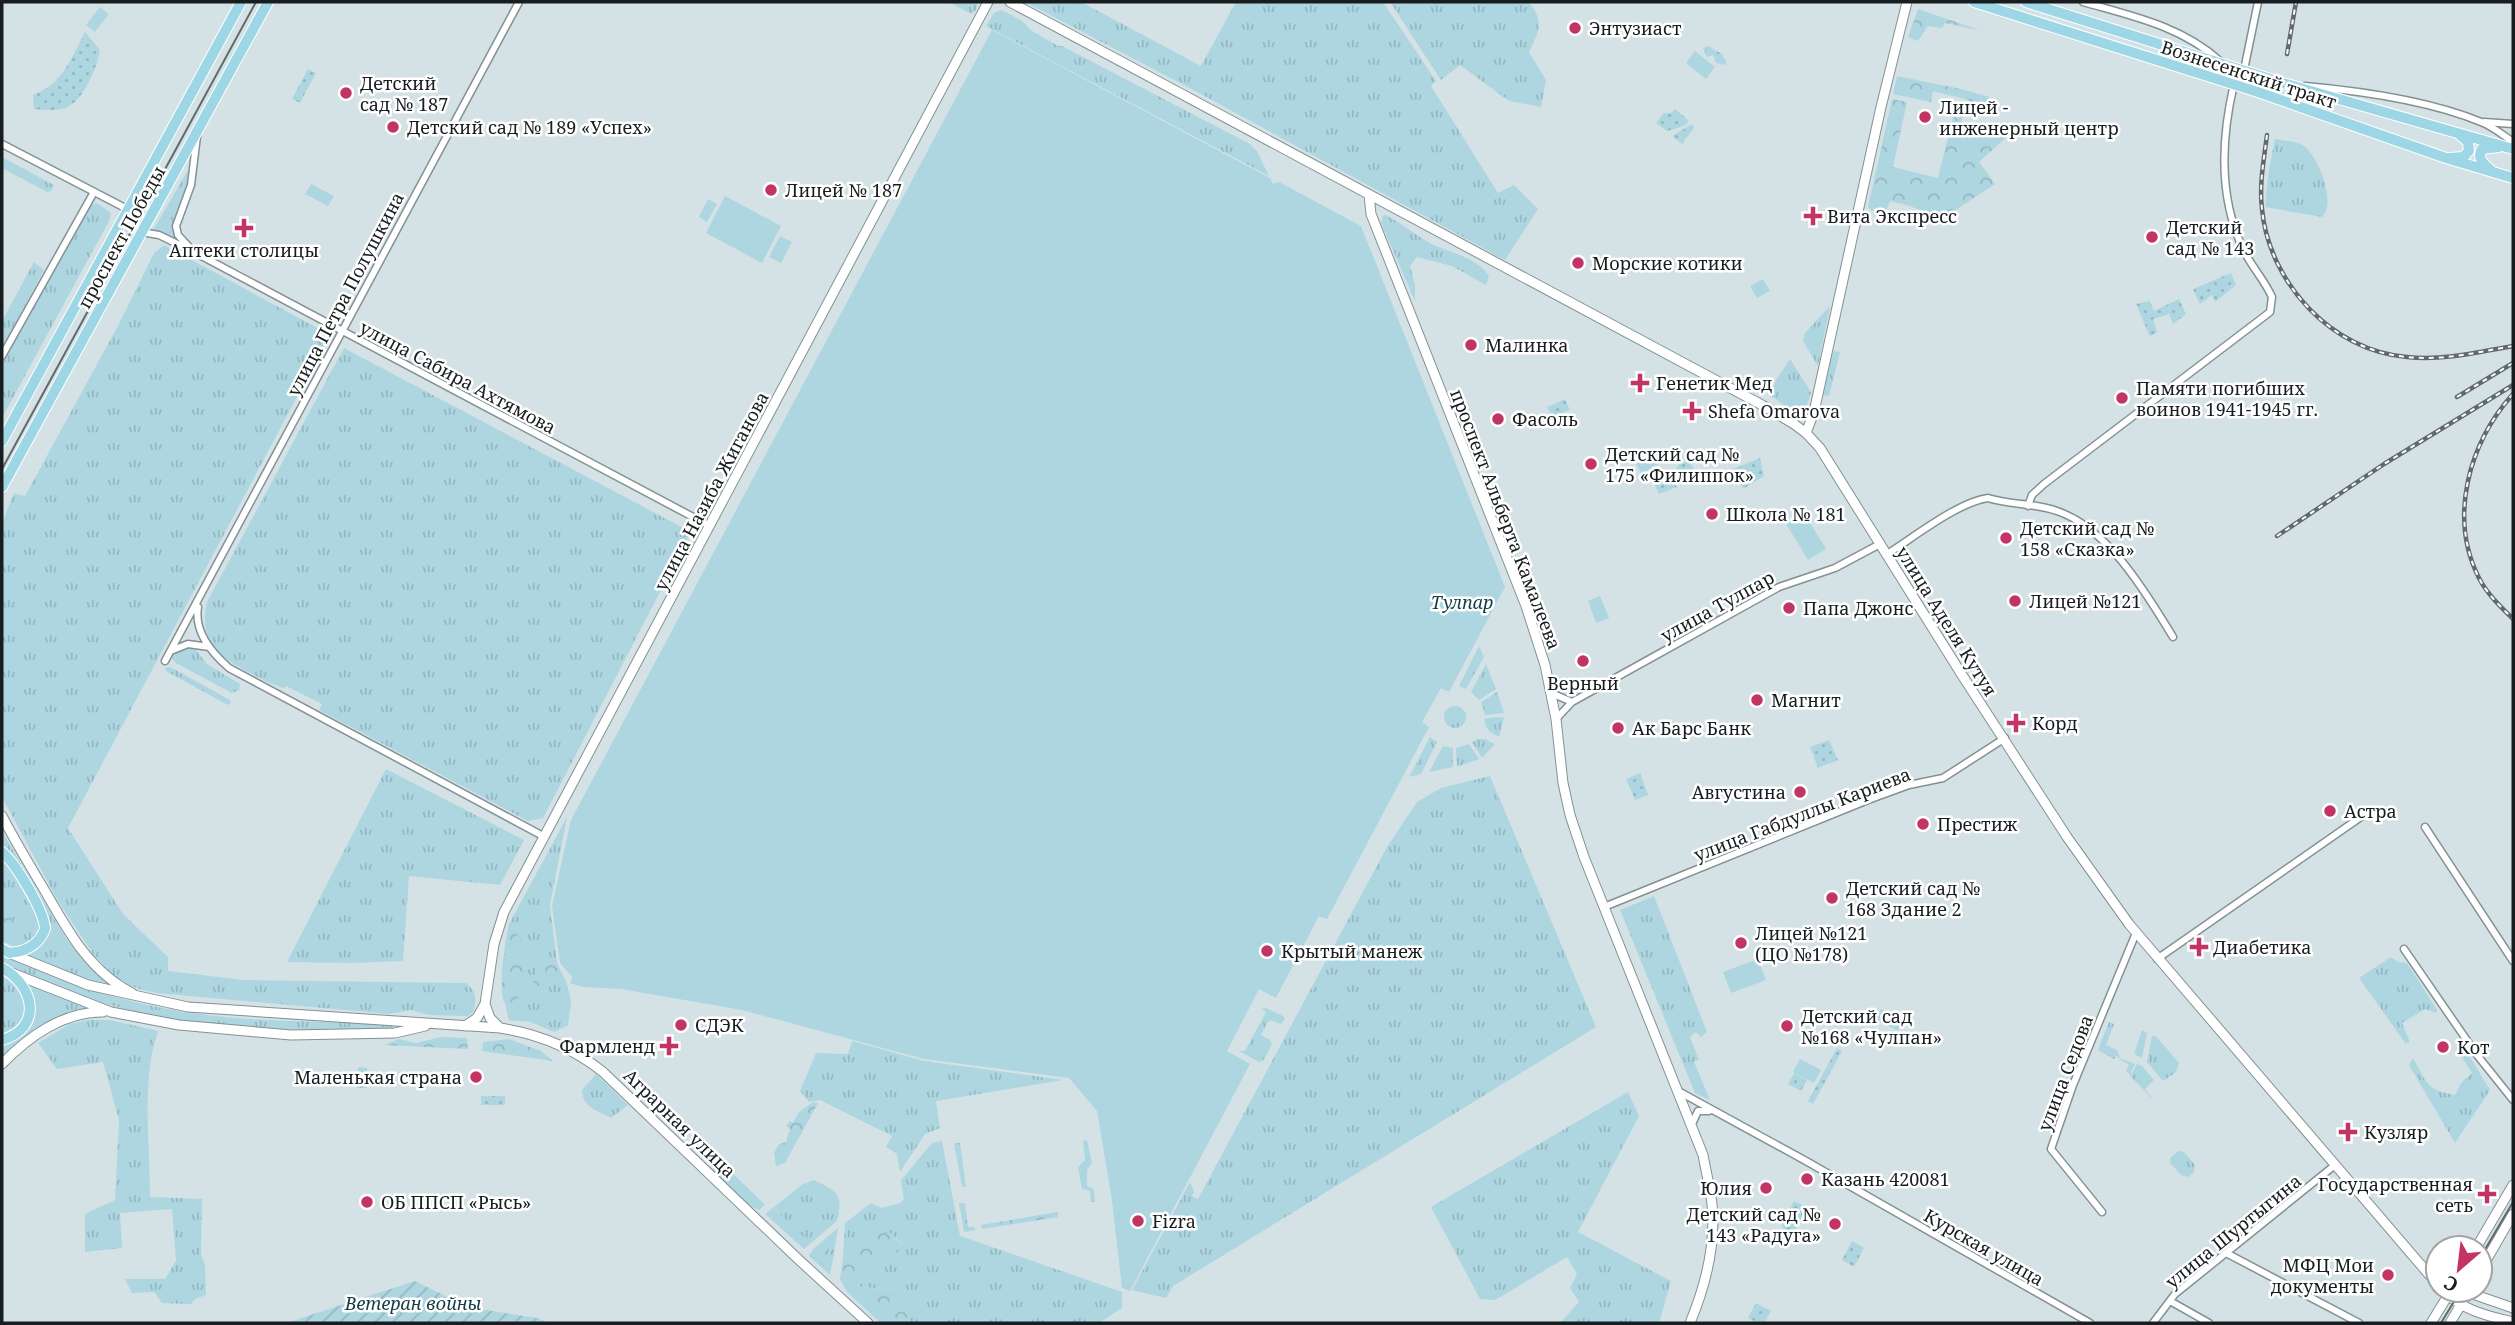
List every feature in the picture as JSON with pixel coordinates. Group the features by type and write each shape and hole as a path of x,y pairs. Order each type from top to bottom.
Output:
{"main road":[{"name":"проспект Победы","path":"2,441 241,2"},
{"name":"проспект Победы","path":"2,487 268,2"},
{"name":"улица Назиба Жиганова","path":"485,1004 499,926 543,836 988,2"},
{"path":"1010,2 1762,405 1807,433 1907,2"},
{"name":"Вознесенский тракт","path":"1974,2 2234,84 2446,159 2513,178"},
{"name":"Вознесенский тракт","path":"2026,2 2283,83 2511,146"},
{"path":"2444,128 2463,136 2470,147 2463,157 2446,159"},
{"path":"2496,175 2484,164 2480,153 2483,149 2511,146"},
{"name":"проспект Альберта Камалеева","path":"1369,195 1371,214 1525,606 1545,665 1570,815 1604,908 1703,1155 1712,1205 1709,1263 1690,1323"},
{"name":"улица Аделя Кутуя","path":"1807,433 1820,448 2078,853 2136,933 2423,1265"},
{"path":"2,816 71,937 110,980 143,998"},
{"path":"2,852 39,910 45,925 43,936 32,946 20,953 5,951"},
{"name":"Аграрная улица","path":"5,951 88,985 143,998 216,1010 499,1028 528,1032 548,1039 585,1058 603,1072 797,1259 868,1323"},
{"path":"2,1040 20,1029 28,1017 30,1007 27,990 6,970"},
{"name":"Аграрная улица","path":"6,970 111,1012 179,1025 268,1034 395,1032 430,1025"},
{"path":"466,1026 477,1018 485,1004"},
{"path":"485,1004 490,1018 499,1028"},
{"path":"2,1064 48,1027 66,1017 111,1012"},
{"path":"394,1020 399,1020 400,1024 395,1032"},
{"path":"2484,1234 2513,1185"},
{"path":"2494,1247 2513,1214"},
{"path":"2494,1301 2513,1308"},
{"path":"2431,1323 2441,1304"},
{"path":"2450,1323 2461,1304 2513,1322"}],"street":[{"name":"улица Петра Полушкина","path":"166,661 519,2"},
{"path":"2083,2 2152,21 2188,37 2224,65"},
{"path":"2244,71 2258,2"},
{"path":"2283,83 2359,91 2482,122 2513,124"},
{"path":"2028,506 2032,495 2044,484 2266,316 2272,307 2270,292 2238,239 2225,192 2224,147 2234,84"},
{"path":"2482,122 2511,146"},
{"path":"192,251 180,239 176,226 191,185 197,134"},
{"path":"2,144 128,210"},
{"path":"2,356 94,192"},
{"name":"улица Сабира Ахтямова","path":"141,232 159,235 192,251 710,526"},
{"path":"1886,555 1978,499 1988,498 2058,511 2080,522 2104,542 2145,590 2173,636"},
{"name":"улица Тулпар","path":"1556,719 1572,702 1784,584 1835,568 1880,544"},
{"path":"198,601 196,616 209,648 229,668 543,836"},
{"path":"172,651 178,646 188,645 209,648"},
{"path":"1550,693 1572,702"},
{"name":"улица Габдуллы Кариева","path":"1604,908 1870,799 1903,787 1943,778 2005,738"},
{"path":"2158,959 2368,812"},
{"path":"2424,827 2513,961"},
{"name":"улица Седова","path":"2102,1212 2051,1149 2073,1085 2136,933"},
{"path":"2404,949 2477,1055 2513,1100"},
{"name":"Курская улица","path":"1678,1091 2088,1323"},
{"path":"1692,1125 1700,1110 1717,1114"},
{"name":"улица Шуртыгина","path":"2153,1323 2170,1300 2335,1165"},
{"path":"2228,1254 2359,1323"},
{"path":"2170,1300 2209,1323"},
{"path":"2485,1323 2498,1318"}],"green space":[{"path":"949,2 978,2 976,10 971,14"},
{"path":"1025,2 1081,2 1201,66 1236,2 1383,2 1436,81 1431,86 1498,193 1514,185 1538,209 1505,260 1199,93"},
{"path":"1390,2 1529,2 1537,16 1539,27 1529,52 1546,80 1541,107 1509,101 1460,65 1441,80"},
{"path":"100,7 109,14 95,32 86,25"},
{"path":"1918,9 1982,31 1945,23 1942,28 1928,26 1918,41 1908,37"},
{"path":"1001,10 1021,20 1032,31 1058,46 1250,144 1257,151 1269,176 986,26 994,13"},
{"name":"Тулпар","path":"992,30 1270,178 1273,184 1279,182 1361,226 1505,587 1449,692 1441,688 1422,722 1429,727 1327,919 1319,916 1276,998 1259,989 1227,1051 1250,1064 1130,1291 1122,1288 1112,1201 1097,1111 1069,1078 924,1059 742,1010 570,983 572,977 560,963 552,906 571,820"},
{"path":"85,32 100,50 84,91 67,107 53,110 34,109 33,95 59,77"},
{"path":"1708,46 1722,54 1727,65 1716,63 1713,55 1707,57 1703,48"},
{"path":"1695,51 1715,67 1706,79 1686,63"},
{"path":"308,69 316,73 300,103 292,99"},
{"path":"1897,76 1989,97 1986,116 1964,113 1961,122 1988,127 1994,122 2019,126 1979,162 1995,184 1942,219 1890,201 1886,210 1875,208 1872,211 1868,207 1892,99 1907,102 1893,167 1938,178 1953,117 1959,118 1961,111 1967,111 1969,100 1933,91 1931,102 1893,94"},
{"path":"1675,109 1689,121 1684,126 1667,131 1656,123 1664,113 1671,113"},
{"path":"1692,124 1694,128 1682,144 1672,136"},
{"path":"2275,139 2303,145 2314,159 2327,191 2326,210 2322,217 2265,207"},
{"path":"2,157 54,185 51,191 47,192 2,168"},
{"path":"191,165 188,194 176,218 174,229 179,242 152,232"},
{"path":"311,184 334,196 328,206 305,194"},
{"path":"725,196 781,226 762,263 706,233"},
{"path":"708,199 717,204 707,222 699,217"},
{"path":"97,203 111,213 109,221 2,418 2,364 91,205"},
{"path":"1386,215 1428,242 1477,264 1489,276 1486,285 1452,266 1417,257 1410,266 1415,285 1415,301 1381,223"},
{"path":"780,236 792,242 781,263 769,257"},
{"path":"164,245 323,331 324,346 68,828 123,914 168,957 168,971 244,980 466,983 474,992 475,999 474,1011 468,1016 429,1015 411,1010 389,1014 157,993 139,989 116,978 93,954 58,901 2,797 2,523 14,493 25,496 120,322 154,253"},
{"path":"34,262 44,270 2,347 2,321"},
{"path":"2231,273 2236,285 2215,302 2212,295 2200,304 2193,289"},
{"path":"1763,279 1770,291 1757,298 1750,286"},
{"path":"2179,299 2186,314 2173,324 2169,314 2153,319 2157,332 2150,337 2136,304 2150,301 2154,311"},
{"path":"1830,306 1818,366 1803,341 1805,333"},
{"path":"344,348 691,532 543,818 528,821 319,710 322,704 286,686 284,688 275,685 248,672 219,653 208,637 205,616 207,602"},
{"path":"1833,351 1840,352 1829,396 1823,395"},
{"path":"1790,359 1811,392 1804,415 1799,416 1770,395"},
{"path":"1565,399 1570,410 1552,417 1547,407"},
{"path":"1654,453 1660,463 1642,474 1636,464"},
{"path":"1760,458 1764,476 1743,489 1733,469"},
{"path":"1681,462 1689,462 1694,471 1692,478 1681,480 1676,475 1676,467"},
{"path":"1661,466 1677,487 1659,494 1649,473"},
{"path":"1804,513 1826,549 1808,560 1786,524"},
{"path":"1600,596 1609,618 1596,623 1588,601"},
{"path":"1479,646 1484,657 1466,689 1459,686"},
{"path":"185,647 196,650 207,664 240,684 239,690 232,693 176,663 172,659 173,654"},
{"path":"1486,664 1496,689 1479,700 1471,692"},
{"path":"170,667 231,703 228,705 166,671 165,668"},
{"path":"1497,692 1504,713 1485,715 1481,702"},
{"path":"1455,706 1463,709 1466,717 1463,725 1455,728 1447,725 1444,717 1447,709"},
{"path":"1504,717 1499,737 1488,730 1485,718"},
{"path":"1430,737 1437,742 1421,774 1409,777"},
{"path":"1485,739 1495,744 1482,758 1472,742"},
{"path":"1829,740 1838,760 1818,768 1810,747"},
{"path":"1469,744 1479,759 1457,767 1456,748"},
{"path":"1443,746 1453,748 1453,767 1429,772"},
{"path":"386,769 524,840 500,885 409,876 403,961 287,962"},
{"path":"1640,773 1648,795 1635,800 1626,779"},
{"path":"1490,776 1596,1027 1173,1286 1166,1298 1132,1290 1190,1182 1194,1192 1192,1196 1198,1199 1387,847 1417,802 1441,788"},
{"path":"567,817 550,905 557,963 567,984 571,1001 568,1025 554,1032 531,1022 509,1020 502,992 509,924"},
{"path":"2,831 67,940 86,964 114,989 74,977 24,956 43,942 49,930 2,847"},
{"path":"2,857 34,911 41,929 37,938 19,949 2,941"},
{"path":"6,894 11,895 15,908 11,921 8,922 2,917 2,904"},
{"path":"1654,896 1707,1032 1701,1037 1696,1032 1690,1037 1699,1060 1694,1062 1710,1100 1695,1093 1620,910"},
{"path":"512,928 522,940 526,981 515,1003 503,1001 502,983 504,954"},
{"path":"543,950 557,963 558,971 546,983 533,988 536,964"},
{"path":"2,954 91,990 161,1008 237,1018 394,1024 393,1030 242,1027 145,1013 50,985 2,963"},
{"path":"2391,957 2398,962 2407,963 2437,1010 2436,1013 2425,1009 2402,1023 2410,1042 2406,1044 2359,978"},
{"path":"1758,959 1766,980 1731,993 1723,972"},
{"path":"2,976 20,990 26,1007 20,1023 2,1038"},
{"path":"21,980 91,1007 43,1025 2,1057 2,1043 28,1026"},
{"path":"1266,1008 1285,1019 1281,1024 1269,1020 1261,1035 1272,1044 1263,1061 1259,1062 1239,1051 1245,1051 1266,1012 1261,1009"},
{"path":"1881,1009 1903,1021 1898,1031 1876,1019"},
{"path":"88,1020 110,1020 158,1031 148,1091 150,1197 202,1199 201,1255 205,1265 206,1295 195,1299 191,1304 162,1303 154,1292 132,1293 125,1279 165,1279 176,1261 172,1209 120,1213 122,1248 85,1252 85,1214 115,1200 119,1120 103,1062 57,1069 38,1043 70,1024"},
{"path":"2109,1022 2114,1024 2106,1045 2117,1050 2120,1058 2135,1064 2130,1074 2126,1071 2129,1065 2116,1056 2114,1059 2098,1050"},
{"path":"2142,1030 2147,1033 2142,1058 2134,1054"},
{"path":"2152,1036 2156,1036 2179,1063 2176,1072 2165,1080 2162,1080 2147,1062"},
{"path":"441,1037 467,1038 468,1049 384,1045 399,1039 416,1043"},
{"path":"509,1039 541,1051 553,1061 482,1051 483,1042"},
{"path":"852,1041 924,1061 1063,1080 936,1101 940,1128 925,1134 900,1172 897,1154 886,1147 892,1136 820,1100 809,1102 800,1091 816,1053 848,1054"},
{"path":"2464,1047 2490,1090 2455,1143 2409,1065 2413,1058 2428,1084 2438,1091 2455,1095 2461,1083 2472,1073 2458,1051"},
{"path":"1837,1048 1842,1051 1813,1104 1808,1101"},
{"path":"1800,1059 1821,1070 1814,1083 1793,1072"},
{"path":"2137,1064 2154,1080 2145,1089 2154,1100 2130,1076"},
{"path":"358,1067 367,1068 367,1088 357,1088"},
{"path":"1794,1073 1807,1080 1801,1091 1788,1084"},
{"path":"596,1074 628,1105 611,1118 592,1108 583,1096 582,1090"},
{"path":"1628,1092 1639,1116 1578,1232 1671,1281 1659,1323 1560,1323 1579,1302 1570,1288 1577,1274 1567,1257 1495,1300 1480,1299 1431,1207"},
{"path":"481,1096 505,1096 505,1105 481,1105"},
{"path":"813,1102 818,1103 785,1163 776,1166 774,1153 779,1144 786,1142 790,1129 786,1126 790,1121 793,1123 799,1112"},
{"path":"1087,1140 1092,1163 1087,1170 1087,1186 1094,1189 1095,1202 1091,1202 1090,1191 1082,1189 1078,1167 1085,1160 1083,1141"},
{"path":"942,1141 960,1236 1122,1292 1122,1308 1099,1323 909,1323 901,1290 870,1288 859,1282 884,1247 897,1253 902,1244 890,1233 864,1264 863,1270 849,1257 843,1258 845,1223 871,1203 882,1208 900,1203 904,1199 901,1180 932,1143"},
{"path":"954,1143 960,1143 966,1187 962,1187"},
{"path":"2179,1151 2184,1152 2195,1165 2194,1172 2188,1177 2181,1175 2170,1163 2170,1158"},
{"path":"716,1157 765,1205 759,1210 752,1207 733,1191 710,1166"},
{"path":"814,1180 837,1194 839,1212 837,1221 804,1249 809,1243 774,1209 765,1214 803,1184"},
{"path":"1794,1201 1807,1207 1791,1238 1784,1234 1782,1224"},
{"path":"959,1203 965,1203 968,1227 974,1227 975,1230 964,1232"},
{"path":"774,1209 810,1243 804,1249 765,1214"},
{"path":"1058,1212 1058,1217 982,1229 981,1225"},
{"path":"838,1228 833,1260 825,1242 814,1248"},
{"path":"858,1231 890,1233 902,1245 897,1253 884,1247 859,1282 870,1288 901,1290 909,1323 881,1323 847,1292 840,1279 843,1258 849,1257 863,1269 864,1263 855,1254"},
{"path":"1852,1241 1864,1248 1854,1267 1842,1260"},
{"path":"825,1242 833,1260 830,1275 809,1256 814,1248"},
{"name":"Ветеран войны","path":"415,1281 468,1307 537,1318 550,1323 286,1323"},
{"path":"1756,1303 1771,1311 1764,1323 1748,1318"}],"tram line":[{"path":"2,469 256,2"},
{"path":"2494,1234 2513,1202"},
{"path":"2441,1323 2453,1304"}],"railway":[{"path":"2287,54 2296,2"},
{"path":"2267,135 2261,190 2267,236 2291,287 2330,327 2354,342 2380,352 2407,357 2447,357 2513,346"},
{"path":"2457,397 2513,363"},
{"path":"2277,536 2384,464 2513,385"},
{"path":"2513,394 2498,413 2475,458 2465,506 2465,530 2470,555 2479,578 2490,595 2513,619"}],"place":[{"name":"Энтузиаст","path":"1575,28"},
{"name":"Детский сад № 187","path":"346,93"},
{"name":"Лицей - инженерный центр","path":"1925,117"},
{"name":"Детский сад № 189 «Успех»","path":"393,127"},
{"name":"Лицей № 187","path":"771,190"},
{"name":"Вита Экспресс","path":"1813,216"},
{"name":"Аптеки столицы","path":"244,228"},
{"name":"Детский сад № 143","path":"2152,237"},
{"name":"Морские котики","path":"1578,263"},
{"name":"Малинка","path":"1471,345"},
{"name":"Генетик Мед","path":"1640,383"},
{"name":"Памяти погибших воинов 1941-1945 гг.","path":"2122,398"},
{"name":"Shefa Omarova","path":"1692,411"},
{"name":"Фасоль","path":"1498,419"},
{"name":"Детский сад № 175 «Филиппок»","path":"1591,464"},
{"name":"Школа № 181","path":"1712,514"},
{"name":"Детский сад № 158 «Сказка»","path":"2006,538"},
{"name":"Лицей №121","path":"2015,601"},
{"name":"Папа Джонс","path":"1789,608"},
{"name":"Верный","path":"1583,661"},
{"name":"Магнит","path":"1757,700"},
{"name":"Корд","path":"2016,723"},
{"name":"Ак Барс Банк","path":"1618,728"},
{"name":"Августина","path":"1800,792"},
{"name":"Астра","path":"2330,811"},
{"name":"Престиж","path":"1923,824"},
{"name":"Детский сад № 168 Здание 2","path":"1832,898"},
{"name":"Лицей №121 (ЦО №178)","path":"1741,943"},
{"name":"Диабетика","path":"2199,947"},
{"name":"Крытый манеж","path":"1267,951"},
{"name":"СДЭК","path":"681,1025"},
{"name":"Детский сад №168 «Чулпан»","path":"1787,1026"},
{"name":"Фармленд","path":"669,1046"},
{"name":"Кот","path":"2443,1047"},
{"name":"Маленькая страна","path":"476,1077"},
{"name":"Кузляр","path":"2348,1132"},
{"name":"Казань 420081","path":"1807,1179"},
{"name":"Юлия","path":"1766,1188"},
{"name":"Государственная сеть","path":"2487,1194"},
{"name":"ОБ ППСП «Рысь»","path":"367,1202"},
{"name":"Fizra","path":"1138,1221"},
{"name":"Детский сад № 143 «Радуга»","path":"1835,1224"},
{"name":"МФЦ Мои документы","path":"2388,1275"}]}
